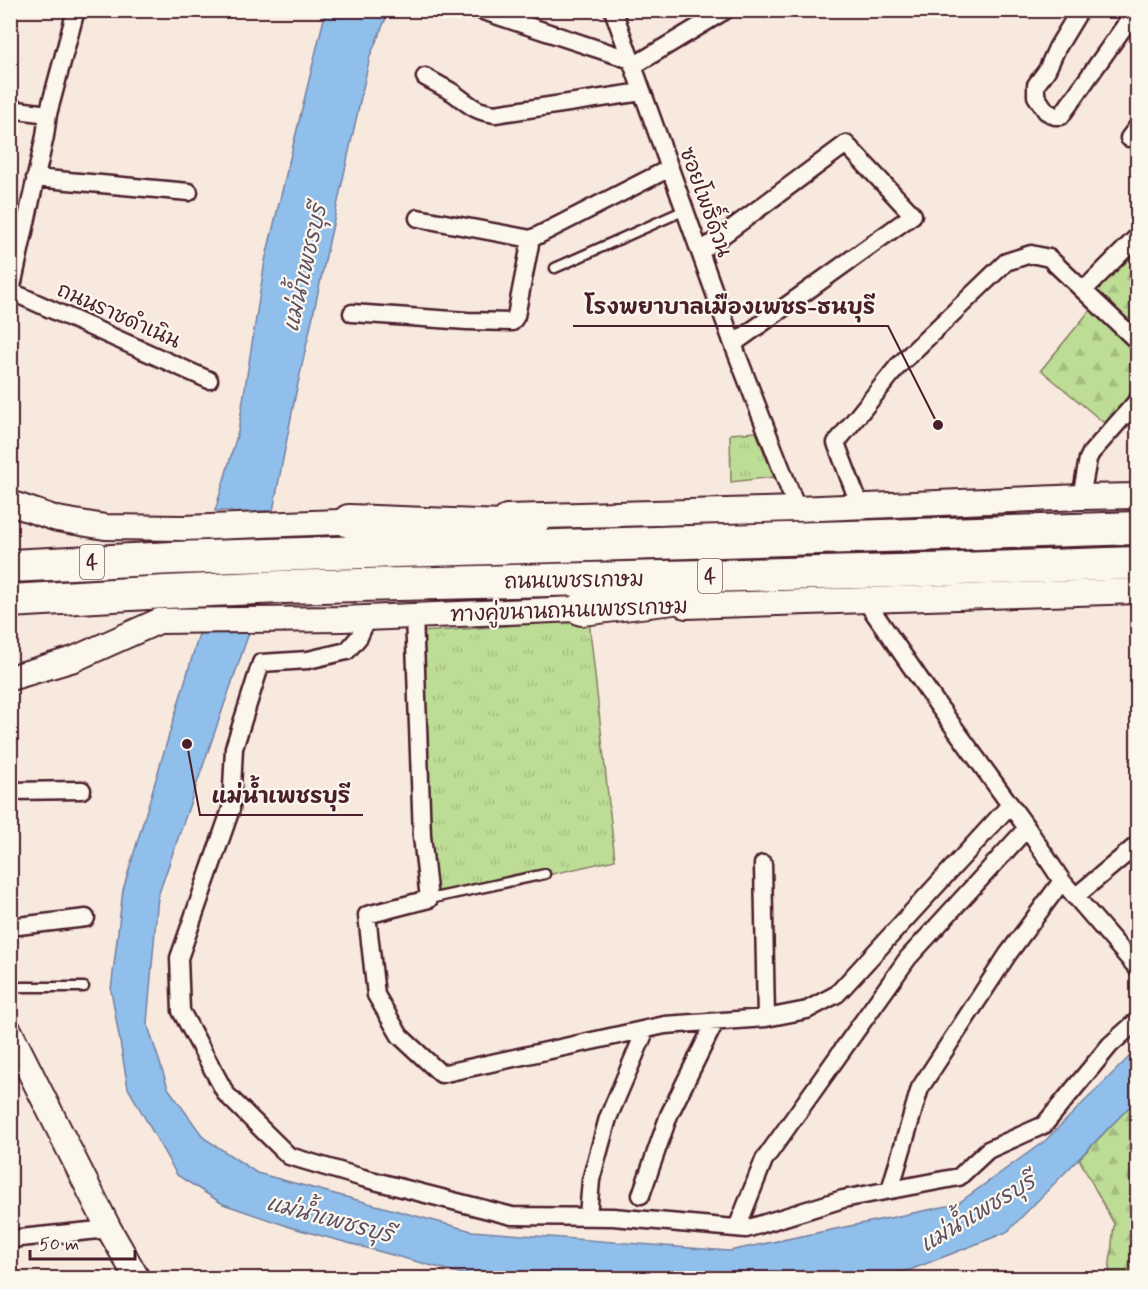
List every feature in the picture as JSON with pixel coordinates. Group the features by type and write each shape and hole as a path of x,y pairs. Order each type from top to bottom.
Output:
{"highway":[{"path":"349,522 810,538"},
{"name":"ถนนเพชรเกษม","path":"10,566 173,558 1137,528"},
{"name":"ถนนเพชรเกษม","path":"10,602 162,606 282,587 897,572 1137,563"},
{"path":"582,609 897,572"}],"main road":[{"name":"4","path":"10,503 57,519 105,527 184,528 1137,496"},
{"name":"ทางคู่ขนานถนนเพชรเกษม","path":"10,678 74,659 162,606 273,619 1137,591"},
{"path":"10,1032 136,1278"}],"street":[{"path":"11,291 48,114 76,10"},
{"path":"480,10 632,63 726,10"},
{"name":"ซอยโพธิ์ด้วน","path":"613,10 733,344 798,508"},
{"path":"1077,12 1047,70 1036,85 1036,96 1046,111 1055,116 1061,116 1136,10"},
{"path":"425,77 452,93 468,106 495,114 642,92"},
{"path":"10,109 48,114"},
{"path":"700,252 846,144 913,214 733,344"},
{"path":"418,218 531,238 670,168"},
{"path":"35,178 189,192"},
{"path":"1084,290 1137,236"},
{"path":"352,313 512,322 516,316 531,238"},
{"path":"860,506 837,443 898,366 1006,262 1031,254 1049,258 1137,342"},
{"name":"ถนนราชดำเนิน","path":"11,291 210,380"},
{"path":"1081,497 1091,453 1137,400"},
{"path":"865,600 1062,881 1137,969"},
{"path":"414,615 422,836 429,899 367,915 376,995 400,1036 441,1074 664,1025 766,1018 807,1011 837,994 1010,805"},
{"path":"368,617 359,638 347,651 308,660 261,663 234,748 231,809 179,958 181,1011 226,1094 289,1156 363,1178 512,1216 613,1217 746,1229 843,1199 959,1177 988,1150 1044,1125 1110,1045 1137,1020"},
{"path":"10,791 82,790"},
{"path":"737,1228 764,1160 908,958 1027,828"},
{"path":"1075,897 1137,844"},
{"path":"763,864 766,1018"},
{"path":"890,1190 920,1088 1008,954 1062,881"},
{"path":"10,927 86,918"},
{"path":"641,1195 669,1115 715,1022"},
{"path":"588,1216 591,1180 608,1118 646,1029"},
{"path":"10,1239 109,1228"}],"lane":[{"path":"555,268 685,210"},
{"path":"429,899 545,874"},
{"path":"10,988 84,987"}],"green space":[{"path":"1137,242 1137,395 1110,428 1041,370 1096,303 1080,290"},
{"path":"756,432 774,477 731,482 730,434"},
{"path":"589,620 615,860 422,903 421,632"},
{"path":"1137,1099 1137,1274 1109,1273 1114,1224 1079,1159"}],"water":[{"path":"326,10 389,11 370,56 295,397 273,511 215,511 238,432 265,261"},
{"path":"249,633 158,896 147,1023 168,1088 204,1138 257,1173 472,1231 729,1251 957,1204 1046,1140 1137,1051 1137,1099 1007,1232 910,1270 865,1278 477,1278 293,1228 223,1204 177,1175 128,1088 111,990 123,890 199,634"}],"waterway":[{"name":"แม่น้ำเพชรบุรี","path":"213,643 254,477"}],"place":[{"name":"โรงพยาบาลเมืองเพชร-ธนบุรี","path":"938,425"},
{"name":"แม่น้ำเพชรบุรี","path":"187,744"}]}
